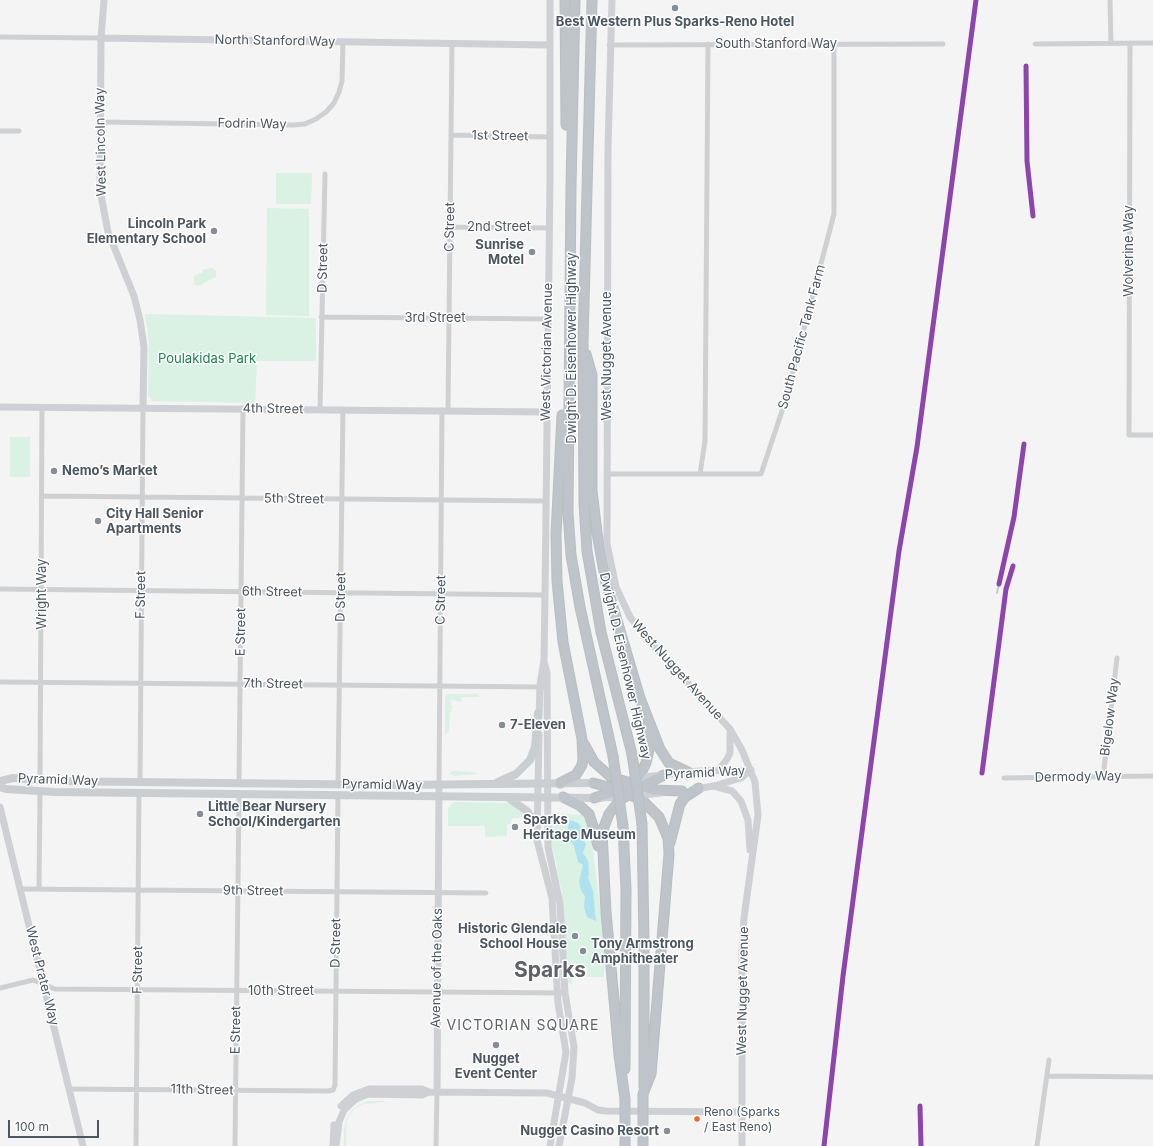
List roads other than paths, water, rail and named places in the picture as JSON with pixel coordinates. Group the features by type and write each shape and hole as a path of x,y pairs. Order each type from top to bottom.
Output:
{"highway":[{"path":"565,0 566,150 570,186"},
{"name":"Dwight D. Eisenhower Highway","path":"576,0 570,186 568,513 571,555 580,607 613,756 623,826 626,890 625,1146"},
{"name":"Dwight D. Eisenhower Highway","path":"592,0 583,343 584,504 587,551 601,632 632,754 642,824 644,941 643,1146"},
{"path":"583,343 592,375 592,477 598,540 610,601 640,698 662,755 674,767 688,772"},
{"path":"560,783 572,778 580,769 583,759 582,739 563,642 556,566 560,445 562,415 568,380"},
{"path":"625,1099 619,1055 601,837 605,822 612,809 629,790 646,763 650,746 640,698"},
{"path":"582,739 594,762 604,772 618,780 648,805 659,817 666,830 669,846"},
{"path":"594,798 640,787 664,775"},
{"path":"593,783 629,790"},
{"path":"640,787 662,792 682,791"},
{"path":"644,1094 651,1074 669,846 680,804 685,797 699,788"},
{"path":"563,797 579,805 589,814 603,867"}],"main road":[{"path":"492,784 516,774 530,760 535,747 538,713"},
{"name":"Pyramid Way","path":"0,781 13,778 140,782 338,784 506,797 594,798"},
{"name":"Pyramid Way","path":"0,787 40,792 338,795 439,791 492,784 548,782 593,783"},
{"path":"506,797 528,811 537,825"}],"street":[{"name":"West Lincoln Way","path":"104,0 101,38 99,167 102,207 108,232 131,289 140,320 144,347 143,407"},
{"name":"West Victorian Avenue","path":"550,0 544,660 547,673 538,713 537,825 538,847 548,878 552,905 557,993 566,1052 550,1146"},
{"name":"West Nugget Avenue","path":"612,0 610,45 607,544 613,576 623,603 642,634 730,729 751,770 758,800 758,815 742,931 742,1146"},
{"path":"1110,0 1111,43"},
{"name":"North Stanford Way","path":"0,37 549,45"},
{"name":"Fodrin Way","path":"100,122 305,124 326,112 334,103 339,92 342,80 342,42"},
{"path":"1036,44 1153,42"},
{"name":"Wolverine Way","path":"1130,43 1129,434 1153,435"},
{"name":"C Street","path":"439,791 442,500 449,318 452,44"},
{"path":"700,474 705,441 708,44"},
{"name":"South Pacific Tank Farm","path":"607,474 761,474 784,405 834,214 834,44"},
{"name":"South Stanford Way","path":"610,45 943,44"},
{"path":"0,131 19,131"},
{"name":"1st Street","path":"451,135 548,136"},
{"name":"D Street","path":"320,409 325,174"},
{"name":"2nd Street","path":"450,227 549,228"},
{"name":"3rd Street","path":"322,317 548,319"},
{"name":"4th Street","path":"0,407 143,407 547,412"},
{"name":"Wright Way","path":"40,780 43,496 42,407"},
{"name":"F Street","path":"140,782 143,407"},
{"name":"E Street","path":"239,783 243,408"},
{"name":"D Street","path":"338,784 343,409"},
{"name":"5th Street","path":"43,496 546,501"},
{"name":"6th Street","path":"0,589 545,595"},
{"name":"Bigelow Way","path":"1103,777 1117,658"},
{"name":"7th Street","path":"0,682 543,687"},
{"name":"West Victorian Avenue","path":"543,687 548,782 548,847 560,904 566,993 574,1047 574,1065 559,1146"},
{"path":"719,770 730,753 730,729"},
{"name":"Pyramid Way","path":"629,790 664,775 719,770 751,770"},
{"name":"Pyramid Way","path":"629,790 682,791 714,786 741,778 751,770"},
{"name":"Dermody Way","path":"1004,778 1153,776"},
{"name":"Pyramid Way","path":"593,783 618,780"},
{"path":"714,786 725,788 735,793 745,810 750,831 751,866"},
{"name":"Avenue of the Oaks","path":"436,1146 439,791"},
{"path":"39,889 40,792"},
{"name":"F Street","path":"136,1146 139,793"},
{"name":"E Street","path":"235,1146 239,794"},
{"name":"D Street","path":"333,1090 335,1085 338,795"},
{"name":"West Prater Way","path":"0,807 83,1146"},
{"name":"9th Street","path":"20,889 486,893"},
{"name":"10th Street","path":"0,988 33,980 55,989 566,993"},
{"path":"1036,1146 1049,1060"},
{"path":"1047,1076 1153,1076"},
{"name":"11th Street","path":"70,1089 333,1090"},
{"path":"333,1146 333,1127 337,1114 344,1103 353,1095 374,1089 422,1089 429,1092 540,1093 591,1104 598,1110 606,1111 742,1112"},
{"path":"336,1146 341,1116 348,1105 356,1099 368,1094 422,1095 429,1092"}],"water":[{"path":"570,820 578,823 583,829 583,840 586,844 583,853 588,861 588,877 593,891 596,921 587,917 584,907 585,896 581,891 579,881 583,865 578,862 574,846 568,838 571,831 567,830"}],"railway":[{"path":"1026,66 1027,161 1033,216"},
{"path":"997,593 1014,517 1024,444"},
{"path":"982,773 1006,589 1013,566"},
{"path":"920,1106 921,1146"}],"place":[{"name":"Best Western Plus Sparks-Reno Hotel","path":"675,8"},
{"name":"Lincoln Park Elementary School","path":"214,231"},
{"name":"Sunrise Motel","path":"532,252"},
{"name":"Nemo’s Market","path":"54,471"},
{"name":"City Hall Senior Apartments","path":"98,521"},
{"name":"7-Eleven","path":"502,725"},
{"name":"Little Bear Nursery School/Kindergarten","path":"200,814"},
{"name":"Sparks Heritage Museum","path":"515,827"},
{"name":"Historic Glendale School House","path":"575,936"},
{"name":"Tony Armstrong Amphitheater","path":"583,951"},
{"name":"Nugget Event Center","path":"496,1045"},
{"name":"Reno (Sparks / East Reno)","path":"697,1119"},
{"name":"Nugget Casino Resort","path":"667,1131"}],"district":[{"name":"Sparks","path":"550,971"},
{"name":"VICTORIAN SQUARE","path":"523,1026"}],"park label":[{"name":"Poulakidas Park","path":"207,359"}]}
